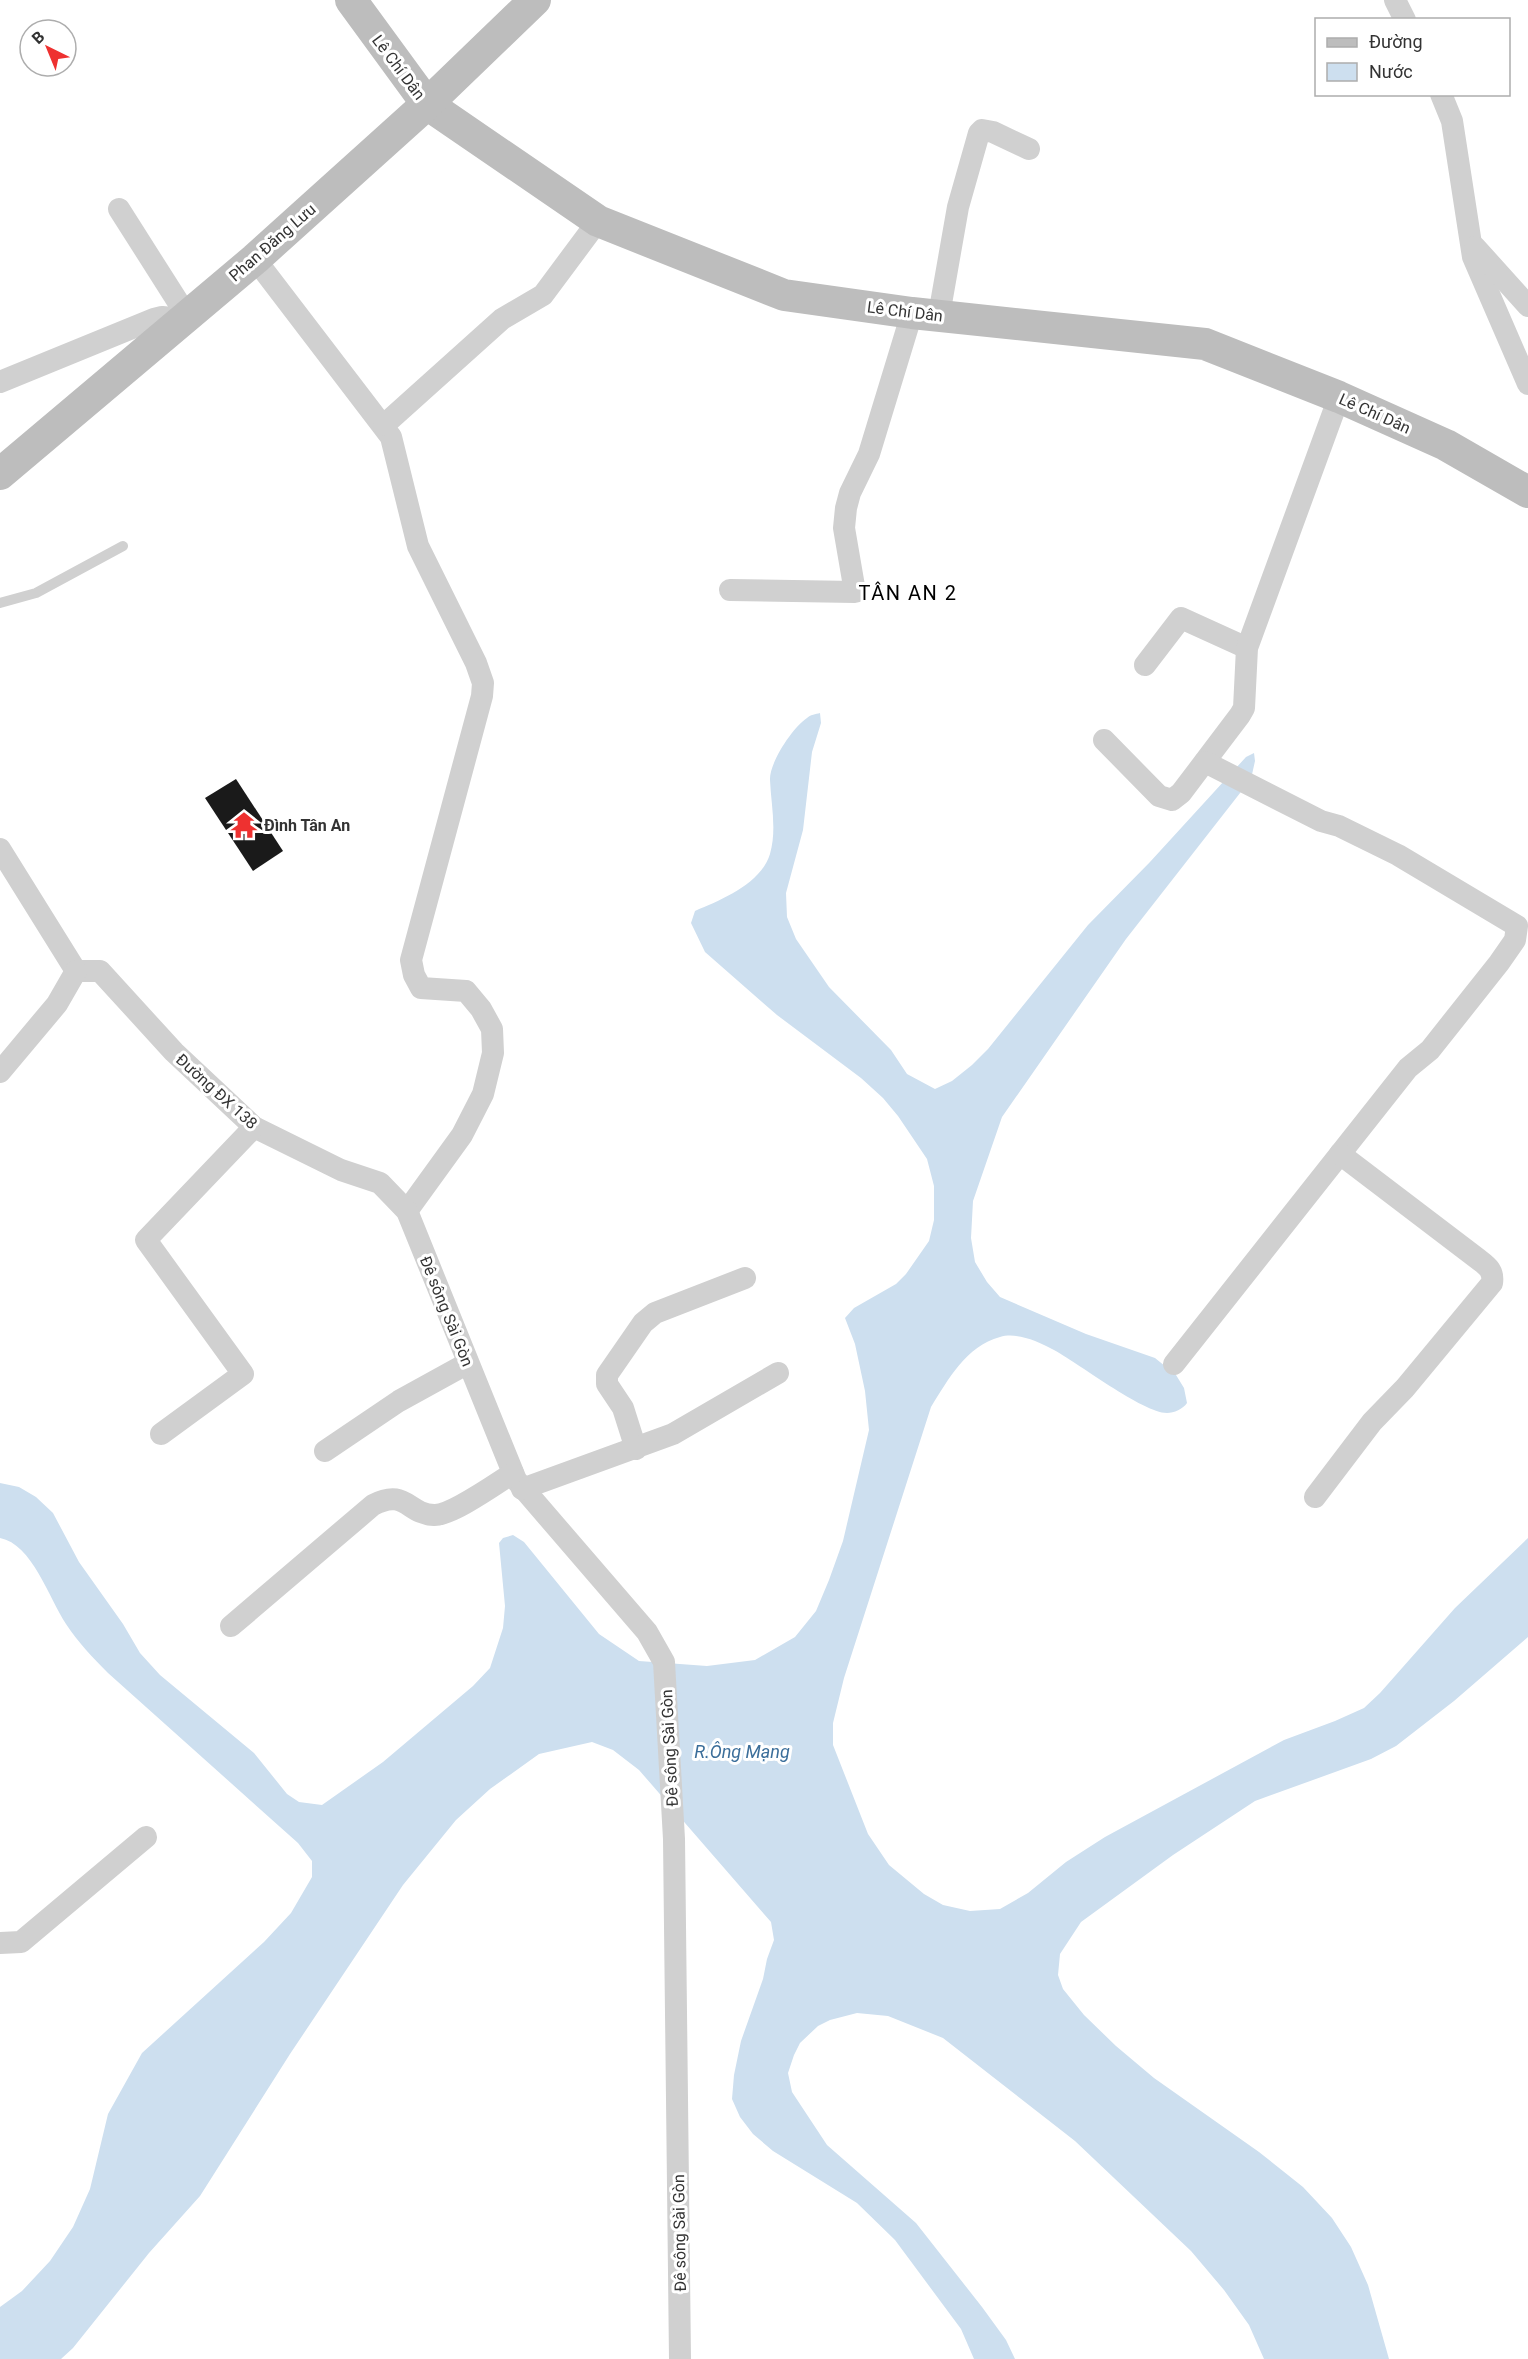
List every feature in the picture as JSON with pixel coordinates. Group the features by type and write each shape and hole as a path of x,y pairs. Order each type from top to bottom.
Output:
{"street":[{"name":"Lê Chí Dân","path":"351,0 426,104 598,221 784,295 926,314 1204,344 1339,397 1525,483"},
{"name":"Phan Đăng Lưu","path":"0,474 255,259 426,104 535,0"},
{"path":"1395,0 1404,18"},
{"path":"1442,96 1452,121 1470,241 1478,271 1528,384"},
{"path":"730,590 855,592 844,528 850,493 869,454 926,314 979,133 982,130 993,132 1029,149"},
{"path":"119,209 185,317"},
{"path":"384,425 502,319 543,295 598,221"},
{"path":"1470,241 1528,306"},
{"path":"255,259 392,438 418,546 476,663 483,683 482,696 411,960 414,975 421,988 466,991 481,1009 492,1029 493,1053 483,1094 462,1135 407,1211"},
{"path":"0,382 154,319 185,317"},
{"path":"1104,740 1159,796 1172,800 1181,794 1244,708 1248,648 1339,397"},
{"path":"1145,665 1181,618 1248,648"},
{"path":"1174,1364 1408,1068 1430,1050 1499,963 1515,940 1517,926 1398,855 1339,826 1321,821 1205,762"},
{"path":"0,849 76,972 57,1004 0,1072"},
{"name":"Đường ĐX 138","path":"76,972 100,971 174,1052 254,1127 341,1170 380,1183 407,1211"},
{"path":"161,1434 243,1374 146,1240 254,1127"},
{"path":"1315,1497 1372,1422 1405,1388 1492,1283 1493,1275 1490,1268 1340,1154"},
{"name":"Đê sông Sài Gòn","path":"407,1211 517,1481 647,1632 664,1662 675,1874 680,2359"},
{"path":"636,1449 623,1408 607,1384 607,1375 643,1323 655,1313 745,1278"},
{"path":"325,1451 399,1401 468,1363"},
{"path":"231,1626 373,1505 394,1498 425,1513 434,1515 447,1513 517,1481 636,1449 673,1434 778,1373"},
{"path":"0,1943 21,1942 146,1837"}],"lane":[{"path":"0,603 36,593 123,546"}],"water":[{"name":"R.Ông Mạng","path":"820,713 821,723 812,752 803,830 786,893 787,917 796,939 829,987 891,1050 907,1074 935,1089 952,1081 988,1049 1088,925 1150,862 1246,757 1254,753 1255,761 1251,779 1126,939 1002,1117 973,1201 971,1238 975,1262 987,1282 1000,1297 1086,1334 1155,1358 1176,1375 1184,1388 1187,1403 1181,1409 1173,1412 1156,1411 1142,1405 1046,1346 1034,1340 1013,1336 988,1341 977,1348 959,1365 944,1386 931,1407 844,1678 833,1723 833,1745 868,1834 889,1865 924,1894 943,1905 970,1911 1000,1909 1028,1893 1066,1862 1105,1837 1284,1740 1364,1708 1455,1608 1528,1538 1528,1637 1454,1701 1396,1746 1371,1759 1255,1801 1173,1855 1081,1922 1060,1954 1058,1975 1063,1989 1084,2015 1154,2078 1259,2152 1303,2187 1332,2218 1351,2247 1368,2285 1389,2359 1264,2359 1249,2325 1224,2290 1191,2251 1075,2141 943,2038 888,2016 857,2013 830,2020 818,2026 800,2043 788,2073 792,2092 827,2145 916,2223 982,2307 1006,2340 1015,2359 974,2359 961,2329 895,2240 857,2203 773,2151 753,2134 740,2117 732,2099 734,2075 741,2041 774,1940 771,1922 639,1770 613,1750 592,1742 539,1754 490,1789 456,1820 403,1885 290,2054 200,2196 149,2253 73,2348 61,2359 0,2359 0,2307 22,2291 50,2261 73,2227 90,2189 108,2114 142,2053 264,1942 291,1913 312,1877 312,1861 298,1843 91,1656 66,1624 30,1561 11,1542 0,1538 0,1483 19,1487 36,1497 53,1513 79,1562 123,1624 140,1653 160,1675 254,1753 287,1794 299,1802 322,1805 383,1762 473,1686 490,1668 503,1628 505,1606 499,1543 503,1538 513,1535 524,1542 599,1634 639,1661 707,1666 755,1660 795,1637 816,1611 843,1541 869,1430 865,1391 855,1344 845,1318 854,1308 896,1284 906,1274 929,1241 934,1220 934,1186 927,1159 883,1098 861,1078 777,1015 705,952 691,923 695,911 739,890 765,865 770,854 773,835 770,780 773,764 795,729 808,717"}],"building":[{"name":"Đình Tân An","path":"236,779 283,851 253,871 205,798"}],"place":[{"name":"Đình Tân An","path":"244,825"}],"district":[{"name":"TÂN AN 2","path":"908,593"}]}
